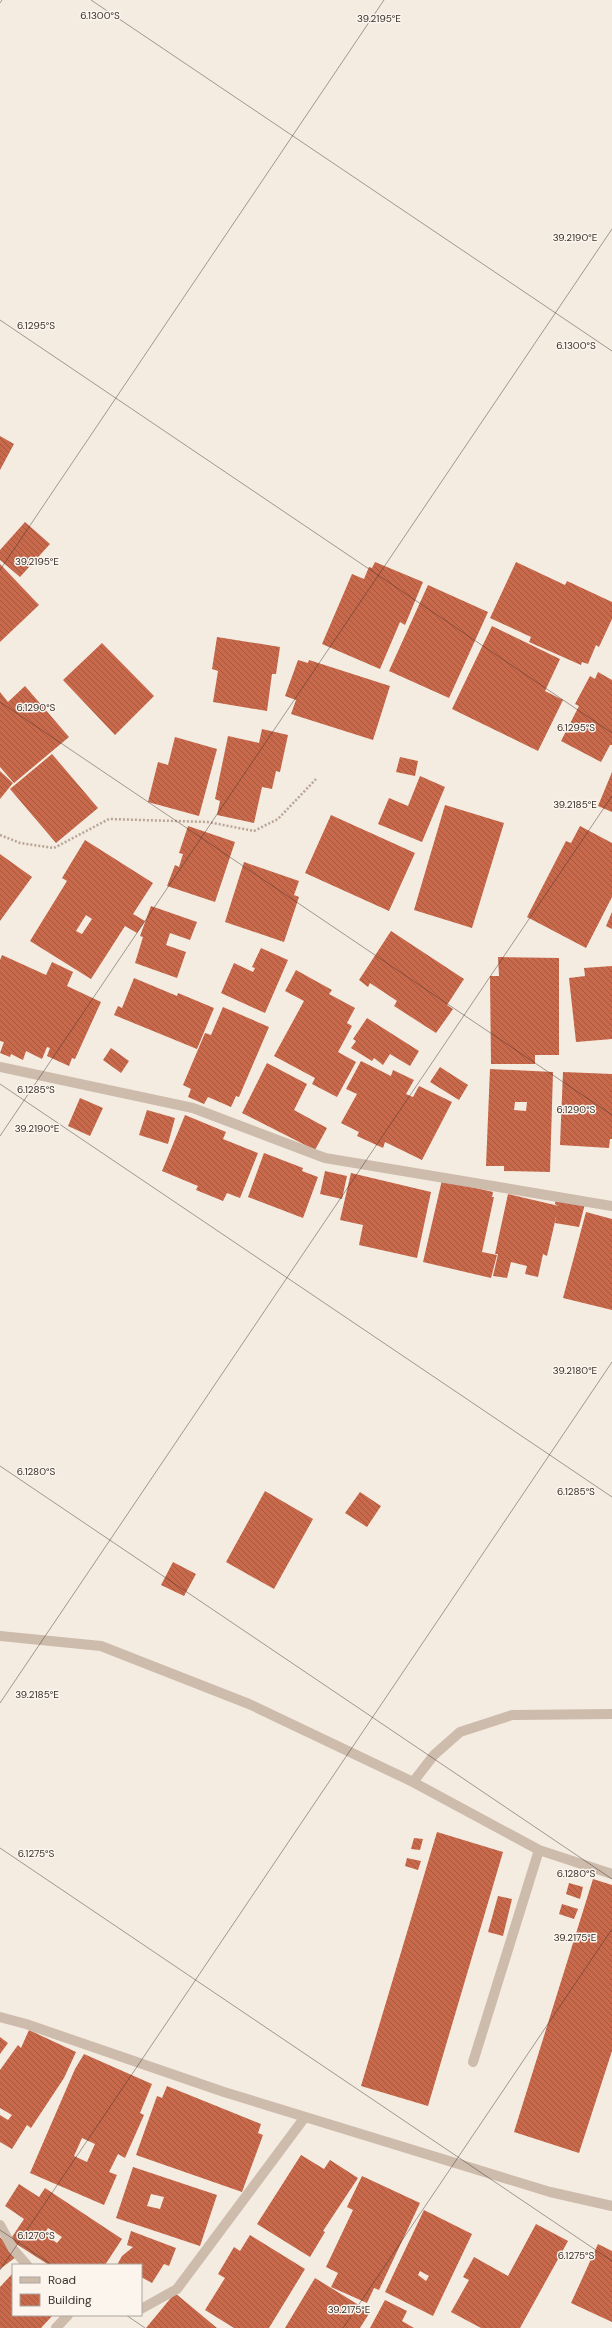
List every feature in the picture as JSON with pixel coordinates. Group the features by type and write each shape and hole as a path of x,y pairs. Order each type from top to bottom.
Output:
{"street":[{"path":"0,1067 193,1108 325,1158 612,1206"},
{"path":"0,1636 101,1646 249,1704 413,1782 539,1850 612,1874"},
{"path":"413,1782 434,1755 460,1732 512,1714 612,1714"},
{"path":"473,2062 539,1850"},
{"path":"0,2017 224,2092 550,2192 612,2206"},
{"path":"142,2308 177,2289 305,2116"},
{"path":"0,2225 13,2249 26,2264"},
{"path":"56,2328 67,2316"}],"path":[{"path":"0,835 20,843 54,848 109,819 208,822 254,831 278,819 317,778"}],"building":[{"path":"0,436 14,444 0,470"},
{"path":"25,522 50,544 20,577 0,560 0,550"},
{"path":"375,562 423,582 405,625 400,622 380,669 322,644 352,574 364,579 369,567 372,568"},
{"path":"516,562 565,585 567,581 612,602 612,619 599,647 596,645 588,664 582,662 581,665 529,642 531,637 490,618"},
{"path":"0,564 39,605 0,642"},
{"path":"428,585 488,612 449,698 389,671"},
{"path":"492,626 560,659 545,691 563,700 538,751 452,709"},
{"path":"217,637 280,647 276,674 272,674 267,711 213,702 218,671 212,669"},
{"path":"102,643 154,696 115,735 63,680"},
{"path":"298,660 308,663 309,660 390,686 373,740 291,714 296,700 285,696"},
{"path":"598,672 612,680 612,745 610,745 601,762 561,741 579,706 575,704 590,676 595,679"},
{"path":"25,686 69,737 14,783 0,767 0,692 8,702"},
{"path":"262,729 288,735 280,772 276,771 272,789 262,787 254,823 217,815 220,801 215,799 228,736 259,743"},
{"path":"175,737 217,749 199,816 148,802 158,762 168,765"},
{"path":"52,754 98,808 56,843 10,789"},
{"path":"400,757 418,761 415,776 396,772"},
{"path":"0,771 13,783 0,799"},
{"path":"612,772 612,812 598,806"},
{"path":"420,776 445,787 422,842 378,824 389,798 408,806"},
{"path":"445,805 504,823 472,928 414,910"},
{"path":"331,815 415,853 389,911 305,873"},
{"path":"188,826 235,842 215,902 167,886 175,865 179,867 183,854 179,853"},
{"path":"580,826 612,843 612,897 586,948 527,917 566,841 571,843"},
{"path":"85,840 153,883 133,914 145,921 137,933 125,926 91,979 30,941 67,881 62,878","holes":["86,915 92,919 82,934 76,931"]},
{"path":"0,854 32,877 0,921"},
{"path":"244,862 299,881 294,895 299,897 284,942 225,922"},
{"path":"151,906 197,922 190,940 170,933 166,945 186,952 177,978 135,963 143,937 140,936"},
{"path":"612,912 612,929 606,926"},
{"path":"391,931 464,979 447,1005 453,1009 436,1033 394,1006 397,1001 370,983 368,987 359,980"},
{"path":"261,948 288,960 265,1013 221,993 234,963 253,972 255,968 252,967"},
{"path":"2,955 46,975 52,962 73,972 67,986 101,1002 75,1059 72,1058 69,1066 47,1056 50,1048 47,1047 42,1059 26,1051 23,1060 11,1054 10,1057 0,1053 4,1042 0,1041 0,960"},
{"path":"498,957 559,958 559,1055 535,1055 535,1064 491,1064 490,976 499,976"},
{"path":"612,966 612,1039 576,1042 569,978 585,976 584,968"},
{"path":"296,970 332,990 329,994 355,1008 347,1023 352,1026 338,1052 356,1062 337,1097 312,1084 315,1078 274,1056 304,1001 285,991"},
{"path":"134,978 177,996 178,993 214,1008 197,1049 114,1015 118,1006 122,1008"},
{"path":"223,1007 269,1027 239,1097 236,1096 231,1107 208,1097 204,1104 188,1097 191,1089 183,1085 205,1033 211,1035"},
{"path":"367,1018 419,1051 410,1066 390,1054 383,1065 374,1058 372,1061 351,1048 356,1041 353,1039"},
{"path":"111,1048 129,1061 121,1073 103,1060"},
{"path":"361,1061 391,1076 393,1070 414,1080 406,1094 413,1097 419,1086 452,1102 422,1160 385,1142 383,1148 357,1136 359,1132 341,1123 357,1094 346,1089"},
{"path":"267,1063 307,1084 294,1110 327,1128 315,1150 242,1113"},
{"path":"440,1067 468,1085 459,1100 430,1082"},
{"path":"490,1069 553,1072 550,1172 504,1171 504,1166 486,1166","holes":["515,1102 527,1102 526,1111 514,1110"]},
{"path":"563,1072 612,1074 612,1139 610,1139 609,1148 560,1145"},
{"path":"80,1098 103,1108 90,1136 68,1126"},
{"path":"147,1110 175,1118 168,1144 139,1135"},
{"path":"185,1115 226,1132 223,1139 258,1153 240,1198 227,1193 223,1201 196,1190 198,1186 162,1171"},
{"path":"264,1153 303,1168 302,1171 318,1177 303,1218 248,1197"},
{"path":"325,1171 347,1176 342,1199 320,1194"},
{"path":"351,1173 431,1192 417,1258 359,1245 363,1225 340,1220"},
{"path":"442,1180 493,1192 492,1197 494,1197 482,1252 497,1255 491,1278 423,1262"},
{"path":"508,1194 559,1206 555,1204 556,1197 585,1204 579,1227 555,1223 557,1213 547,1256 543,1254 538,1277 525,1274 527,1266 511,1262 507,1278 493,1276 498,1254 495,1254"},
{"path":"586,1212 612,1219 612,1310 563,1298"},
{"path":"265,1491 313,1519 274,1589 226,1562"},
{"path":"360,1492 381,1506 367,1527 345,1513"},
{"path":"173,1562 196,1574 184,1596 161,1585"},
{"path":"437,1832 503,1852 428,2106 361,2086"},
{"path":"414,1838 423,1839 420,1850 411,1849"},
{"path":"407,1858 421,1861 418,1870 405,1866"},
{"path":"593,1879 612,1885 612,2051 579,2153 514,2132"},
{"path":"569,1883 583,1887 580,1899 566,1894"},
{"path":"498,1896 512,1899 503,1936 488,1932"},
{"path":"562,1904 578,1909 574,1919 559,1914"},
{"path":"29,2030 76,2052 64,2078 31,2128 27,2125 12,2149 0,2142 0,2115 8,2120 12,2115 0,2108 0,2070 18,2045 21,2048"},
{"path":"0,2037 8,2043 0,2054"},
{"path":"84,2054 152,2084 140,2113 144,2115 125,2158 118,2154 109,2172 117,2175 104,2205 30,2173 75,2069","holes":["82,2138 95,2144 87,2162 74,2156"]},
{"path":"167,2086 261,2124 258,2133 263,2135 242,2192 136,2155 157,2096 162,2098"},
{"path":"301,2155 324,2169 330,2160 358,2178 323,2231 325,2232 310,2257 257,2224"},
{"path":"133,2167 217,2195 200,2246 116,2218","holes":["151,2194 164,2197 160,2209 147,2206"]},
{"path":"362,2176 420,2203 379,2290 374,2288 367,2303 331,2287 338,2273 326,2267 353,2210 347,2207"},
{"path":"19,2184 39,2197 45,2188 122,2239 106,2264 47,2264 10,2240 24,2219 5,2206","holes":["48,2228 62,2237 57,2243 44,2234"]},
{"path":"424,2210 472,2234 433,2316 385,2292","holes":["420,2271 429,2276 426,2281 418,2275"]},
{"path":"536,2224 568,2241 520,2328 481,2328 451,2312 469,2280 463,2277 474,2257 508,2276"},
{"path":"131,2231 176,2248 169,2266 164,2264 152,2283 142,2278 142,2264 118,2264 122,2256 133,2247 127,2245"},
{"path":"250,2235 305,2269 269,2328 234,2328 205,2310 225,2278 218,2274 234,2247 240,2251"},
{"path":"0,2237 16,2257 0,2269"},
{"path":"598,2244 612,2251 612,2322 571,2303"},
{"path":"12,2274 12,2316 52,2316 41,2328 0,2328 0,2287"},
{"path":"315,2278 370,2312 360,2328 285,2328"},
{"path":"175,2293 217,2328 146,2328"},
{"path":"385,2300 407,2311 402,2321 414,2328 370,2328"}]}
